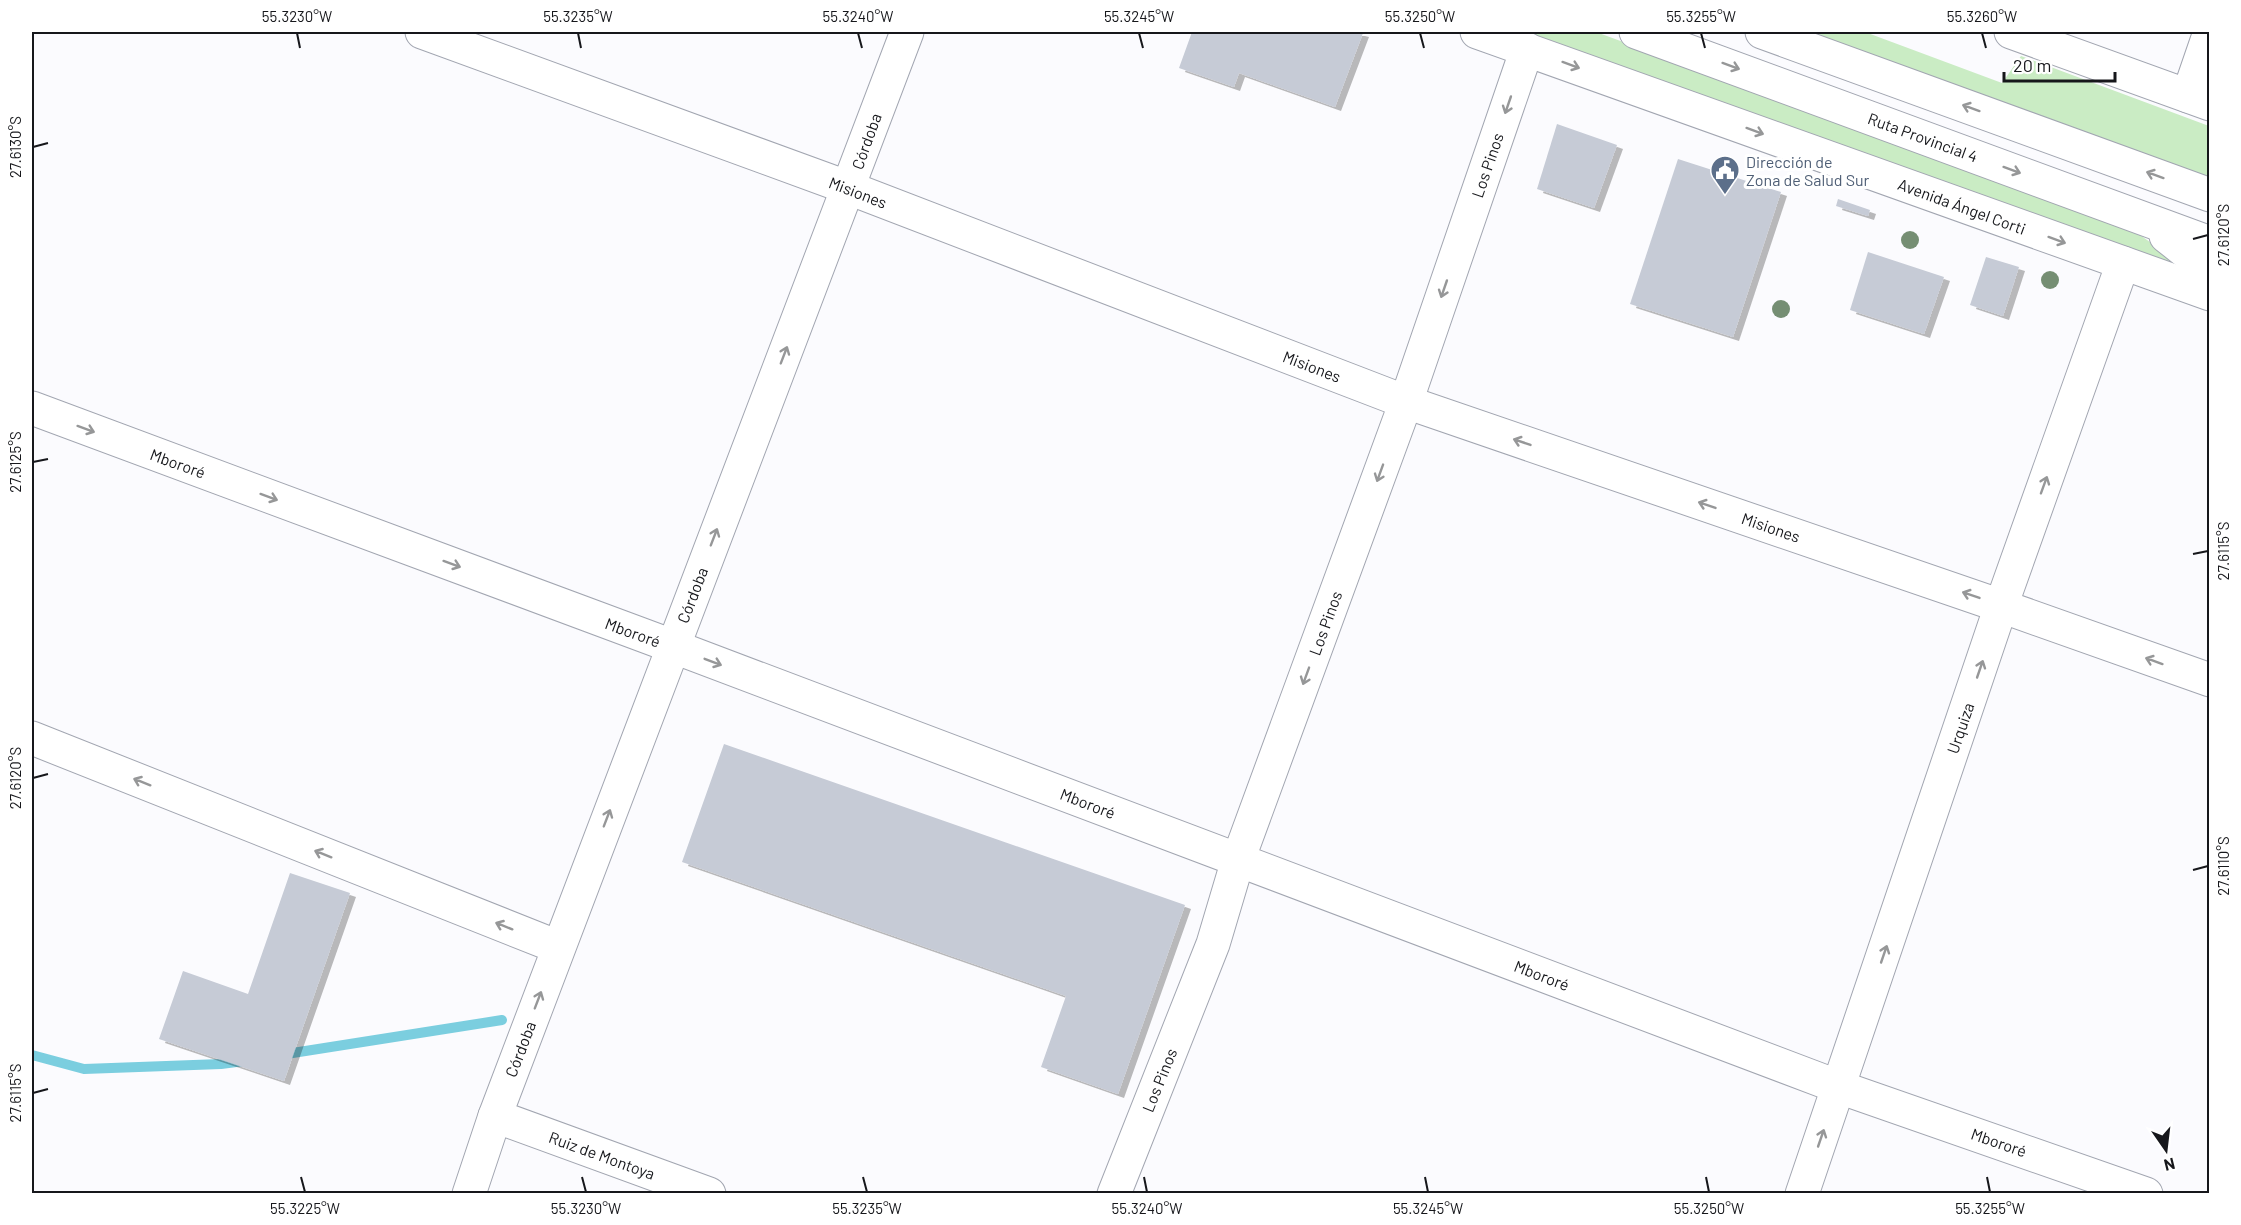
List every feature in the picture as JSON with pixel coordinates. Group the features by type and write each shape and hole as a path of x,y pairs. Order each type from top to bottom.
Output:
{"street":[{"name":"Misiones","path":"422,32 849,188 1406,402 2210,680"},
{"name":"Córdoba","path":"470,1194 495,1116 558,947 907,32"},
{"name":"Avenida Ángel Corti","path":"1477,32 2210,294"},
{"name":"Ruta Provincial 4","path":"1636,32 2210,243"},
{"path":"1762,32 2210,195"},
{"path":"2011,32 2199,100 2210,32"},
{"name":"Los Pinos","path":"1114,1194 1213,944 1238,860 1406,402 1527,49"},
{"path":"2146,220 2210,271"},
{"name":"Urquiza","path":"1802,1194 2001,606 2123,263"},
{"name":"Mbororé","path":"32,408 672,646 1839,1087 2146,1194"},
{"path":"32,738 558,947"},
{"name":"Ruiz de Montoya","path":"495,1116 709,1194"}],"green space":[{"path":"1528,32 1596,32 2130,228 2187,268 2185,273"},
{"path":"1796,32 1865,32 2002,83 2021,56 2209,126 2209,182"}],"building":[{"path":"1192,32 1363,33 1335,107 1239,73 1234,87 1179,68"},
{"path":"1557,124 1617,145 1594,208 1537,189"},
{"path":"1678,159 1781,192 1733,337 1630,304"},
{"path":"1838,199 1870,210 1868,216 1836,206"},
{"path":"1868,252 1944,277 1924,334 1850,310"},
{"path":"1986,257 2019,267 2003,316 1970,305"},
{"path":"724,744 1185,905 1118,1094 1041,1067 1066,996 682,862"},
{"path":"290,873 350,893 284,1081 159,1039 183,971 248,994"}],"waterway":[{"path":"280,1055 502,1020"},
{"path":"32,1055 84,1069 221,1064 244,1061"}],"place":[{"name":"Dirección de Zona de Salud Sur","path":"1725,196"}]}
